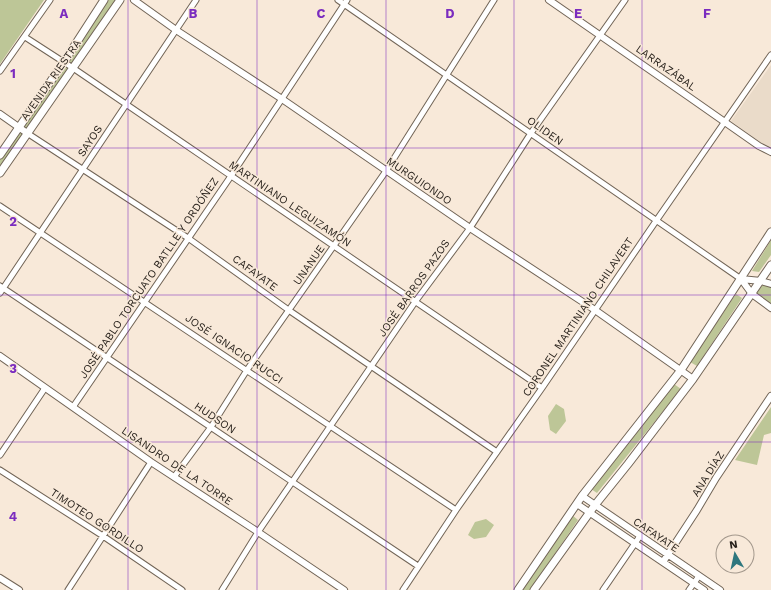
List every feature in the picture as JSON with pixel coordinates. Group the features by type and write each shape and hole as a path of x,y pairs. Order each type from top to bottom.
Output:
{"main road":[{"name":"AVENIDA RIESTRA","path":"0,155 64,62 104,0"},
{"name":"AVENIDA RIESTRA","path":"0,173 120,0"},
{"path":"518,590 576,504 681,370 771,232"},
{"path":"534,590 589,512 693,379 771,265"}],"street":[{"path":"0,71 50,0"},
{"name":"MURGUIONDO","path":"134,0 176,30 282,99 470,228 595,310 693,379"},
{"name":"SAYOS","path":"1,289 196,0"},
{"name":"OLIDEN","path":"338,0 346,2 447,75 741,279"},
{"name":"UNANUE","path":"174,477 211,427 247,370 290,311 386,171 494,0"},
{"name":"LARRAZÁBAL","path":"549,0 690,96 759,146 771,152"},
{"name":"JOSÉ BARROS PAZOS","path":"222,590 258,532 416,302 470,228 531,133 625,0"},
{"name":"JOSÉ PABLO TORCUATO BATLLE Y ORDÓÑEZ","path":"73,407 231,176 346,2"},
{"name":"MARTINIANO LEGUIZAMÓN","path":"25,37 73,68 542,388"},
{"name":"CORONEL MARTINIANO CHILAVERT","path":"403,590 456,510 542,388 771,55"},
{"name":"CAFAYATE","path":"0,114 82,170 188,238 290,311 497,452"},
{"name":"JOSÉ IGNACIO RUCCI","path":"0,206 456,510"},
{"path":"741,279 771,284"},
{"path":"741,279 752,294 771,308"},
{"name":"HUDSON","path":"1,289 211,427 292,483 418,566"},
{"name":"LISANDRO DE LA TORRE","path":"0,356 151,462 344,590"},
{"path":"0,455 45,388"},
{"name":"ANA DÍAZ","path":"663,562 716,478 771,396"},
{"path":"68,590 151,462"},
{"name":"TIMOTEO GORDILLO","path":"0,470 103,536 182,590"},
{"name":"CAFAYATE","path":"582,496 720,590"},
{"name":"CAFAYATE","path":"576,504 704,590"},
{"path":"603,590 640,536"},
{"path":"689,590 699,576"},
{"path":"0,578 19,590"}],"shaded area":[{"path":"771,65 771,147 763,144 731,121"}],"green space":[{"path":"0,0 44,0 0,64"},
{"path":"104,0 120,0 0,173 0,155"},
{"path":"771,240 771,255 759,272 752,271"},
{"path":"763,285 771,286 771,305 758,296 757,292"},
{"path":"736,294 742,298 697,366 690,362"},
{"path":"674,384 681,389 597,493 591,489"},
{"path":"556,404 564,409 566,421 556,434 550,430 548,416"},
{"path":"771,407 771,433 764,435 757,465 735,460"},
{"path":"572,515 578,520 530,590 521,590"},
{"path":"486,519 494,525 486,537 474,539 468,535 475,522"}]}
